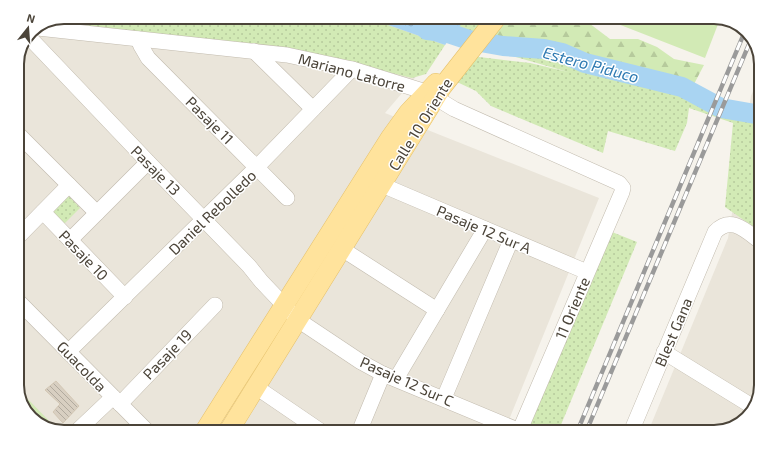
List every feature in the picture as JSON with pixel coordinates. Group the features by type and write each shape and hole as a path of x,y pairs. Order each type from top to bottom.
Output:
{"main road":[{"name":"Calle 10 Oriente","path":"232,425 382,185 438,80 454,69 491,24"},
{"name":"Calle 10 Oriente","path":"208,425 394,132 431,95"}],"street":[{"name":"Mariano Latorre","path":"48,29 254,51 299,57 352,69 431,95 454,110 614,179 622,185"},
{"name":"Pasaje 11","path":"138,39 140,46 148,58 287,198"},
{"name":"Pasaje 13","path":"39,48 148,162 205,219 284,304"},
{"path":"254,51 313,109"},
{"name":"Daniel Rebolledo","path":"68,352 205,219 352,69"},
{"path":"24,141 96,212"},
{"path":"70,240 96,212 148,162"},
{"name":"Pasaje 12 Sur A","path":"382,185 587,272"},
{"name":"11 Oriente","path":"523,425 622,192 622,185"},
{"path":"24,231 69,186"},
{"name":"Pasaje 10","path":"43,212 125,297"},
{"name":"Blest Gana","path":"634,425 715,232 720,226 730,224 746,231 754,237"},
{"path":"363,425 389,376 437,310 485,229"},
{"path":"444,398 511,240"},
{"path":"342,249 437,310"},
{"name":"Pasaje 12 Sur C","path":"284,304 298,320 361,362 389,376 444,398 504,425"},
{"name":"Pasaje 19","path":"85,425 116,400 214,305"},
{"name":"Guacolda","path":"24,307 141,425"},
{"path":"664,352 749,404"},
{"path":"256,387 312,425"}],"shaded area":[{"path":"64,24 461,24 385,113 599,198 507,425 59,425 44,420 34,411 28,403 24,388 24,61 27,48 48,48 48,28"},
{"path":"754,89 753,395 749,405 738,417 724,424 651,425 728,238 751,96"}],"green space":[{"path":"61,24 385,24 445,45 426,74 412,78 347,62"},
{"path":"385,24 501,24 754,111 754,227 725,207 733,123 689,108 687,123 675,151 608,131 603,153 491,106 476,91 457,82 471,56 530,63 568,72 442,36"},
{"path":"479,24 590,24 610,39 638,39 657,47 674,59 704,65 693,86 687,80 639,73 558,47 504,38 477,28"},
{"path":"618,24 718,24 705,58"},
{"path":"65,192 80,208 64,224 48,208"},
{"path":"612,232 637,242 561,425 530,425"},
{"path":"26,397 51,423 44,420 34,411"}],"water":[{"path":"385,24 462,24 445,45"}],"building":[{"path":"56,381 79,406 63,423 53,412 60,404 45,390"}],"waterway":[{"name":"Estero Piduco","path":"427,30 445,32 469,40 503,46 544,49 562,53 585,63 682,87 721,108 754,114"}],"railway":[{"path":"580,425 743,37"},
{"path":"589,425 749,44"}]}
